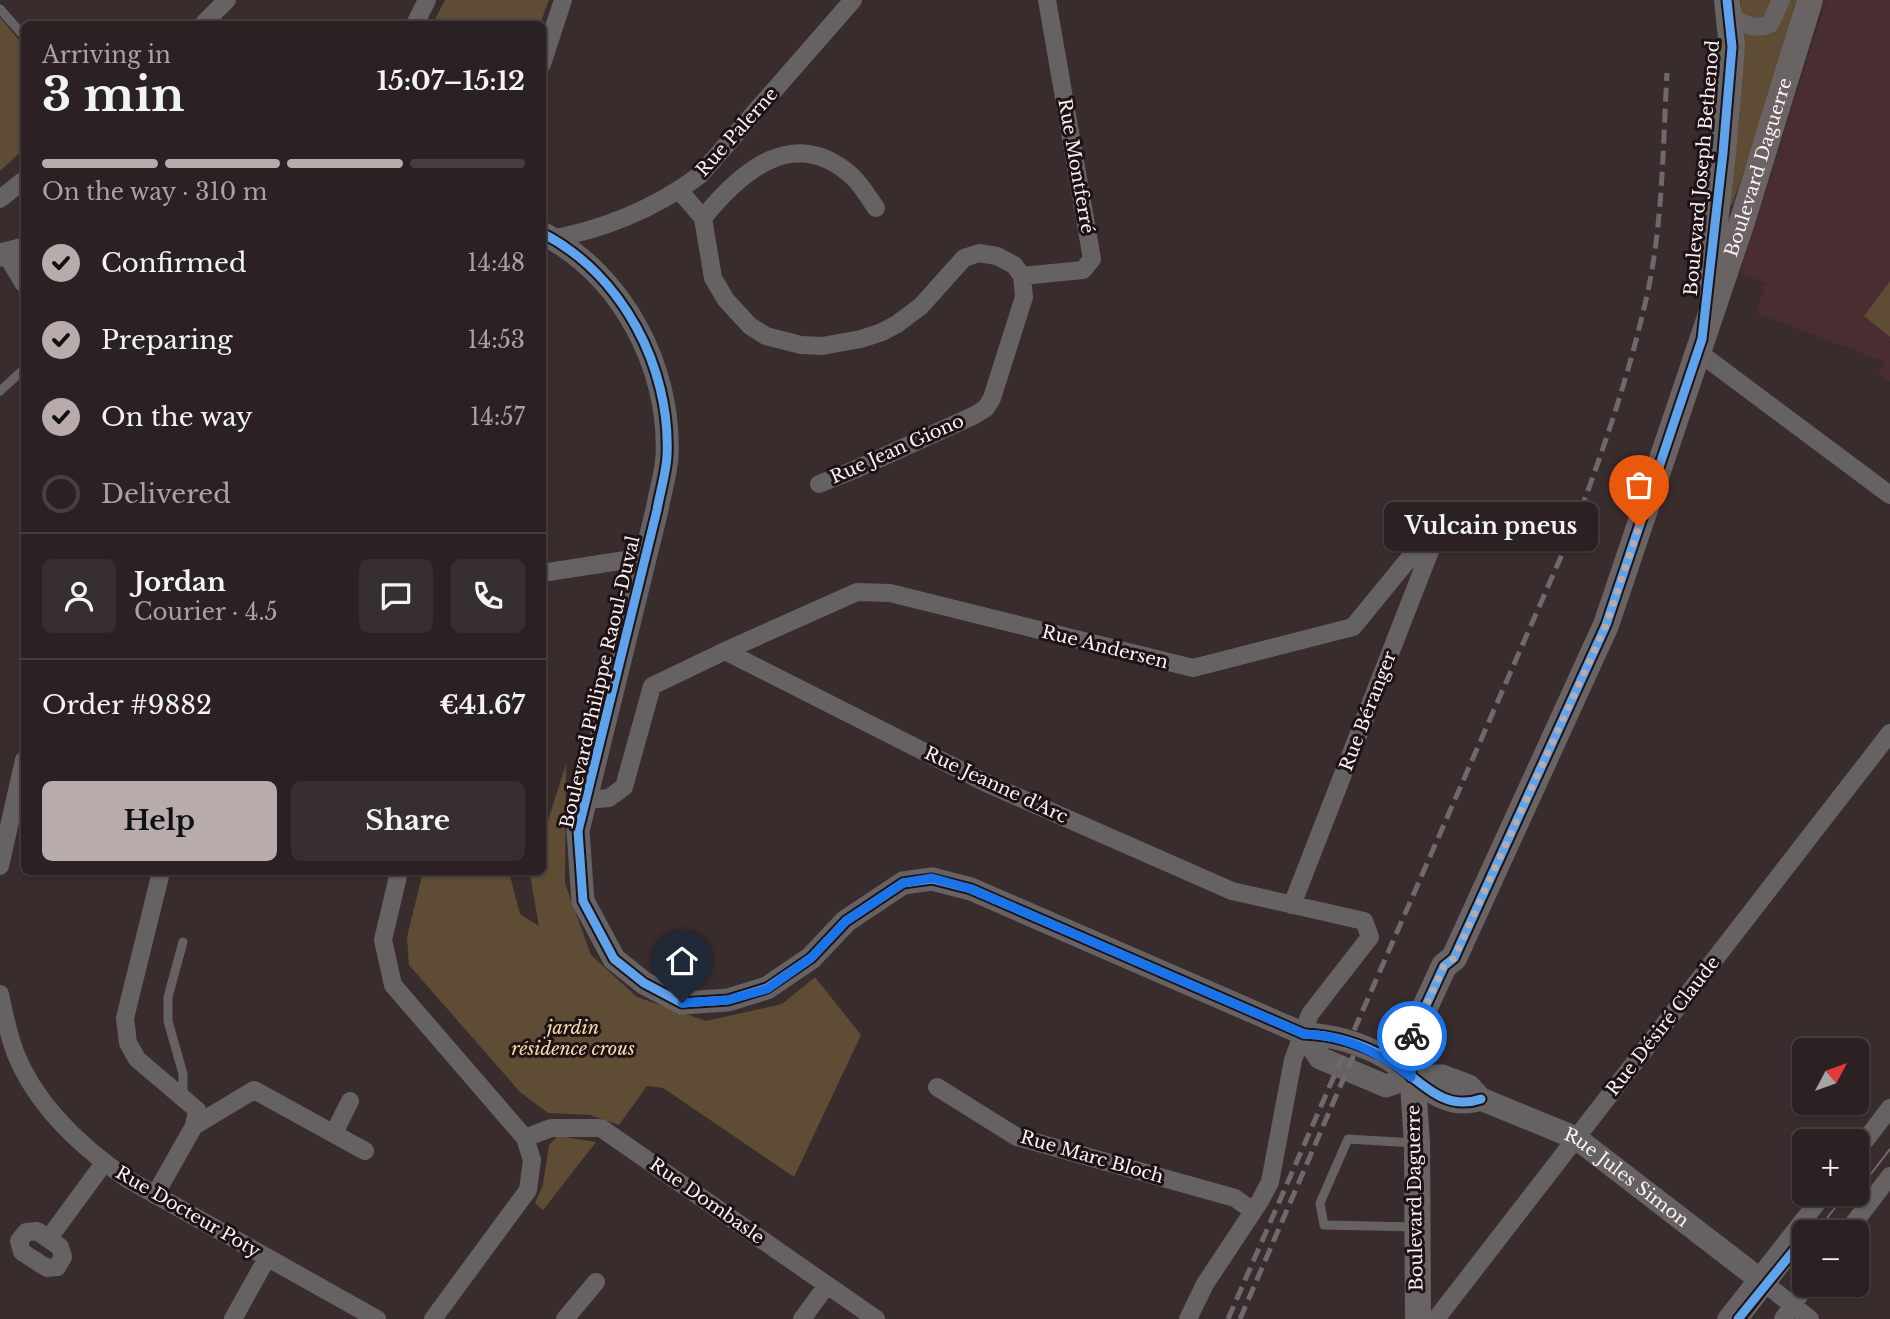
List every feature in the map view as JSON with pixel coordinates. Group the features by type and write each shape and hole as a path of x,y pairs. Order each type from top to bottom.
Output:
{"main road":[{"name":"Boulevard Daguerre","path":"1418,1319 1417,1143 1410,1040 1444,966 1454,958 1606,625 1742,222 1810,0"},
{"name":"Boulevard Joseph Bethenod","path":"1700,345 1732,47 1728,8"},
{"path":"1712,252 1742,222"}],"street":[{"path":"206,21 227,0"},
{"path":"416,21 427,0"},
{"path":"546,52 563,0"},
{"name":"Rue Palerne","path":"546,237 612,222 679,190 712,163 853,0"},
{"name":"Rue Montferré","path":"1022,276 1083,270 1092,259 1047,0"},
{"path":"1728,8 1750,27 1762,28 1770,24 1781,0"},
{"path":"703,218 742,176 762,162 785,154 810,155 835,164 855,179 876,208"},
{"path":"0,199 21,182"},
{"path":"679,190 703,218 713,278 726,300 750,326 766,336 801,345 822,346 882,332 921,306 964,258 979,253 997,256 1014,265 1022,276"},
{"name":"Boulevard Philippe Raoul-Duval","path":"546,237 596,271 637,326 654,365 665,413 667,458 578,831 583,901 614,959 644,983 682,1003 728,1000 767,989 811,958 846,921 903,883 932,878 971,889 1304,1034 1320,1058 1386,1086 1411,1077"},
{"path":"10,253 21,277"},
{"name":"Rue Jean Giono","path":"818,484 986,408 992,398 1024,297 1022,276"},
{"path":"1700,345 1890,495"},
{"name":"Rue Andersen","path":"725,651 858,592 890,593 1192,668 1353,627 1443,517"},
{"name":"Rue Béranger","path":"1292,905 1443,517"},
{"path":"546,573 645,557"},
{"path":"586,800 609,798 624,787 652,686 725,651"},
{"name":"Rue Jeanne d'Arc","path":"725,651 986,783 1232,891 1364,921 1370,937 1310,1014 1304,1034"},
{"name":"Rue Désiré Claude","path":"1437,1319 1890,733"},
{"path":"0,866 2,837 21,771"},
{"path":"155,1195 194,1126 197,1110 137,1059 128,1043 125,1018 160,875"},
{"path":"398,875 383,940 393,985 525,1138 531,1160 528,1190 433,1319"},
{"name":"Rue Docteur Poty","path":"0,994 3,1030 28,1077 75,1138 104,1163 155,1195 377,1319"},
{"path":"1188,1319 1205,1284 1270,1182 1293,1060 1304,1034"},
{"name":"Rue Jules Simon","path":"1411,1077 1442,1076 1469,1086 1481,1099 1576,1138 1758,1278"},
{"name":"Rue Marc Bloch","path":"937,1087 1017,1137 1235,1198 1253,1212"},
{"path":"194,1126 254,1090 365,1151"},
{"path":"334,1133 350,1101"},
{"path":"1869,1135 1890,1108"},
{"name":"Rue Dombasle","path":"525,1138 551,1128 601,1128 876,1319"},
{"path":"49,1238 104,1163"},
{"path":"1856,1220 1890,1175"},
{"path":"1726,1319 1815,1206"},
{"path":"233,1319 267,1258"},
{"path":"1758,1278 1788,1312 1810,1319"},
{"path":"565,1319 596,1282"},
{"path":"802,1319 828,1284"},
{"path":"1788,1312 1798,1297"}],"lane":[{"path":"0,9 21,33"},
{"path":"0,391 21,372"},
{"path":"183,942 168,997 168,1021 183,1074 183,1098"},
{"path":"1417,1143 1348,1139 1320,1203 1324,1225 1418,1227"}],"shaded area":[{"path":"1826,0 1890,0 1890,382 1878,373 1885,362 1756,313 1766,283 1740,273"}],"green space":[{"path":"445,0 549,0 541,21 434,21"},
{"path":"1741,0 1796,0 1757,133 1732,205 1729,205 1739,119"},
{"path":"0,17 21,42 21,152 0,171"},
{"path":"1890,281 1890,337 1864,316"},
{"name":"jardin résidence crous","path":"566,764 565,883 591,955 637,997 706,1021 782,1004 815,977 861,1035 794,1177 663,1088 647,1086 619,1125 590,1115 548,1113 520,1092 409,965 407,937 422,875 510,875 520,914 539,926 530,875 546,875 546,827"},
{"path":"558,1136 596,1142 543,1210 535,1203 543,1185 549,1145"}],"tram line":[{"path":"1869,1176 1890,1149"},
{"path":"1825,1220 1837,1206"},
{"path":"1749,1319 1792,1263"}],"railway":[{"path":"1228,1319 1577,520 1598,462 1618,404 1654,260 1660,206 1667,73"},
{"path":"1240,1319 1355,1052"}],"cycle path":[{"path":"1411,1077 1410,1040 1444,966 1454,958 1606,625 1702,339 1732,47 1727,0"},
{"path":"546,235 571,251 596,273 618,298 636,326 660,389 666,423 667,456 657,510 578,831 583,901 614,959 644,983 682,1003 728,1000 767,988 811,958 846,921 903,883 932,879 971,889 1304,1034 1336,1038 1367,1048 1387,1058 1442,1097 1467,1102 1481,1099"},
{"path":"1738,1319 1792,1253"}],"way so far":[{"path":"1412,1036 1444,966 1454,958 1606,625 1639,527"}],"place":[{"name":"Vulcain pneus","path":"1639,527"}],"route":[{"path":"682,1003 728,1000 767,989 811,958 846,921 903,883 932,878 971,889 1304,1034 1330,1035 1386,1058 1411,1077 1412,1036"}]}
